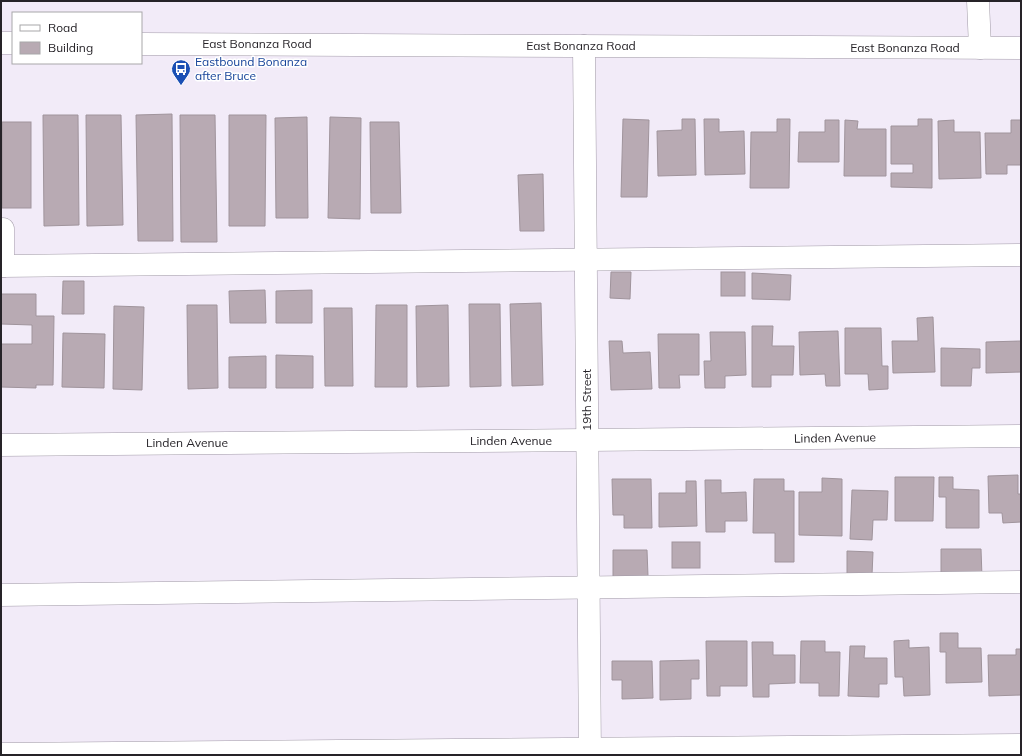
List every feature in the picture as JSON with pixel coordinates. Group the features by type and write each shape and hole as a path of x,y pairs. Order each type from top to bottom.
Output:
{"street":[{"path":"978,1 980,48"},
{"path":"1,43 12,43"},
{"name":"East Bonanza Road","path":"142,44 1021,48"},
{"name":"19th Street","path":"584,46 590,752"},
{"path":"4,229 2,266 1021,255"},
{"name":"Linden Avenue","path":"1,445 1021,436"},
{"path":"1,595 1021,582"},
{"path":"1,754 590,752 1021,745"}],"building":[{"path":"172,114 173,241 138,241 136,115"},
{"path":"43,115 78,115 79,225 44,226"},
{"path":"86,115 121,115 123,225 87,226"},
{"path":"180,115 215,115 217,242 181,242"},
{"path":"229,115 266,115 265,226 229,226"},
{"path":"307,117 308,218 276,218 275,118"},
{"path":"330,117 361,118 360,219 328,218"},
{"path":"623,119 649,120 647,197 621,197"},
{"path":"682,119 695,119 696,175 658,176 657,131 682,130"},
{"path":"704,119 719,119 719,132 744,131 745,174 705,175"},
{"path":"777,119 790,119 789,188 750,188 751,132 777,132"},
{"path":"918,119 932,119 932,188 891,187 891,173 913,173 913,164 891,164 891,126 918,126"},
{"path":"825,120 839,120 839,162 798,162 799,132 825,132"},
{"path":"845,120 858,121 857,129 886,129 886,176 844,176"},
{"path":"954,120 954,132 980,132 981,178 939,179 938,121"},
{"path":"1011,120 1021,120 1021,165 1007,165 1007,174 986,174 985,133 1011,133"},
{"path":"2,122 31,122 31,208 2,208"},
{"path":"370,122 399,122 401,213 371,213"},
{"path":"543,174 544,231 520,231 518,175"},
{"path":"611,272 631,272 630,299 610,298"},
{"path":"721,272 745,272 745,296 721,296"},
{"path":"752,273 791,275 790,300 752,299"},
{"path":"63,281 84,281 84,314 62,314"},
{"path":"265,290 266,323 230,323 229,291"},
{"path":"312,290 312,323 276,323 276,291"},
{"path":"1,294 36,294 36,316 54,316 53,385 36,385 36,388 1,387 1,344 32,344 32,325 1,324"},
{"path":"541,303 543,385 512,386 510,304"},
{"path":"469,304 500,304 501,386 470,387"},
{"path":"187,305 217,305 218,388 188,389"},
{"path":"376,305 407,305 407,387 375,387"},
{"path":"448,305 449,386 417,387 416,306"},
{"path":"114,306 144,307 142,390 113,389"},
{"path":"324,308 352,308 353,386 325,386"},
{"path":"933,317 935,372 893,373 892,341 918,341 917,318"},
{"path":"752,326 773,326 772,346 794,346 793,375 771,375 771,387 752,387"},
{"path":"845,328 881,328 882,366 888,366 888,389 869,390 868,374 845,374"},
{"path":"838,331 840,386 826,386 825,374 800,375 799,332"},
{"path":"710,332 745,332 746,375 725,376 725,388 705,388 704,361 711,361"},
{"path":"63,333 105,334 104,388 62,387"},
{"path":"658,334 699,334 699,375 679,375 680,388 659,388"},
{"path":"609,341 622,341 623,353 650,352 652,389 611,390"},
{"path":"1021,341 1021,372 986,373 986,342"},
{"path":"941,348 980,349 980,368 972,368 971,386 941,386"},
{"path":"276,355 313,356 313,388 276,388"},
{"path":"266,356 266,388 229,388 229,357"},
{"path":"1018,475 1018,494 1021,494 1021,522 1003,523 1002,513 989,513 988,476"},
{"path":"895,477 934,477 933,521 895,521"},
{"path":"939,477 953,477 953,489 979,490 979,528 946,528 946,497 939,497"},
{"path":"822,478 842,479 842,536 799,535 799,492 822,492"},
{"path":"612,479 651,479 652,528 624,528 624,515 613,515"},
{"path":"754,479 784,479 784,491 794,491 794,562 775,562 775,533 753,533"},
{"path":"705,480 721,480 721,493 746,492 747,521 725,521 725,532 706,532"},
{"path":"686,481 696,481 697,526 659,527 659,493 686,493"},
{"path":"852,490 888,491 887,520 873,520 872,540 850,539"},
{"path":"672,542 700,542 700,568 672,568"},
{"path":"941,549 981,549 982,577 941,577"},
{"path":"613,550 647,550 648,576 613,577"},
{"path":"847,551 873,552 872,575 847,574"},
{"path":"940,633 958,633 958,648 981,648 982,682 946,683 946,652 940,652"},
{"path":"909,640 909,648 929,647 930,695 904,696 903,677 895,677 894,641"},
{"path":"706,641 747,641 747,686 720,686 720,696 707,696"},
{"path":"801,641 825,641 825,652 840,652 839,696 819,696 819,683 800,683"},
{"path":"752,642 773,642 773,655 795,655 795,683 769,684 769,697 753,697"},
{"path":"850,646 865,646 864,658 887,658 887,684 879,684 879,697 848,696"},
{"path":"1016,649 1021,649 1021,695 989,696 988,655 1016,655"},
{"path":"699,660 699,679 691,679 691,699 660,700 660,661"},
{"path":"612,661 652,661 653,698 622,699 622,680 612,680"}],"place":[{"name":"Eastbound Bonanza after Bruce","path":"181,86"}]}
